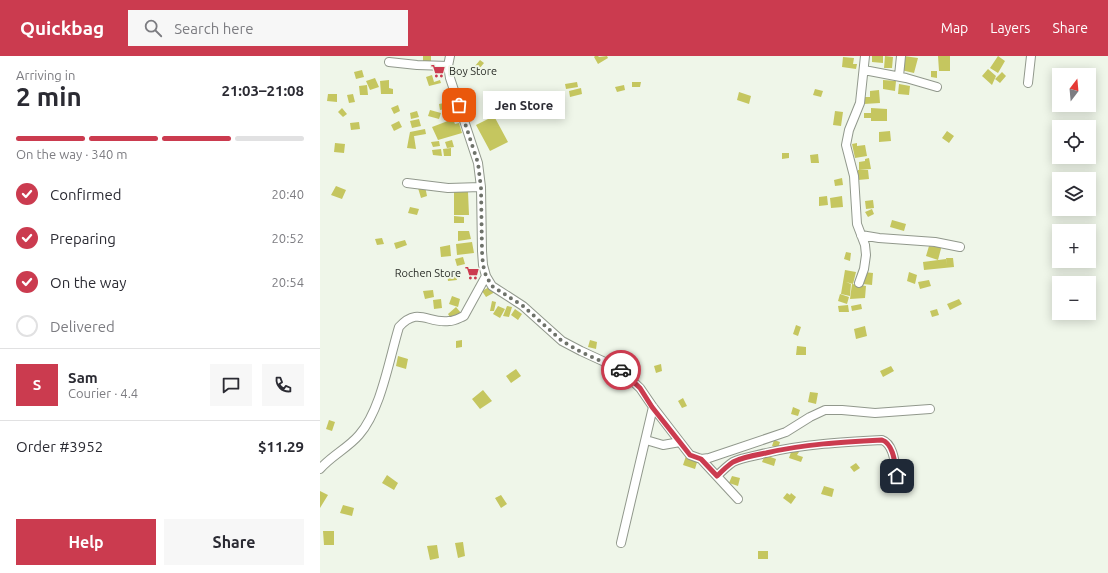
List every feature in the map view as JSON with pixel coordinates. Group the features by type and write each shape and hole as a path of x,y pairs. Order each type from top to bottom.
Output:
{"street":[{"path":"450,56 448,66 450,78 478,163 481,188 483,265 486,276 492,286 523,306 562,341 581,352 620,369 640,388 652,407 690,455 701,459 710,458 786,432 810,417 825,410 875,413 930,410"},
{"path":"859,283 864,269 866,255 865,245 856,215 854,176 846,145 849,130 860,104 865,56"},
{"path":"898,76 901,56"},
{"path":"1028,83 1031,56"},
{"path":"389,62 448,66"},
{"path":"864,70 898,76 936,87"},
{"path":"407,183 448,188 481,188"},
{"path":"861,234 879,238 915,240 960,246"},
{"path":"320,469 360,435 373,414 399,327 406,320 414,317 448,322 464,316 486,276"},
{"path":"621,543 646,440 652,407"},
{"path":"646,440 663,445 680,442"},
{"path":"717,476 733,462 788,448 840,442 882,440 887,441 890,446 897,476"},
{"path":"701,459 738,499"}],"building":[{"path":"423,56 431,56 431,64 423,64"},
{"path":"607,56 608,58 598,64 594,57"},
{"path":"872,56 883,56 883,63 872,62"},
{"path":"885,56 893,57 892,68 884,68"},
{"path":"904,56 918,58 914,73 901,70"},
{"path":"938,56 950,56 950,71 939,71"},
{"path":"998,56 1005,61 998,73 990,68"},
{"path":"843,57 854,58 853,64 857,64 856,69 842,67"},
{"path":"480,60 484,63 479,69 475,66"},
{"path":"988,69 996,76 992,85 982,76"},
{"path":"362,70 364,77 356,79 354,72"},
{"path":"931,71 937,71 937,78 931,77"},
{"path":"1002,72 1006,76 1000,83 995,79"},
{"path":"432,75 434,82 440,80 441,83 429,86 426,77"},
{"path":"375,78 379,87 370,90 366,81"},
{"path":"389,80 389,88 393,89 393,94 381,94 380,81"},
{"path":"883,80 896,81 895,91 883,89"},
{"path":"577,82 578,87 566,89 565,84"},
{"path":"632,82 641,82 640,87 632,87"},
{"path":"899,84 910,86 909,95 898,94"},
{"path":"367,85 368,95 360,95 359,86"},
{"path":"624,85 625,90 617,92 615,87"},
{"path":"581,88 582,94 570,97 569,91"},
{"path":"815,89 823,91 821,97 813,95"},
{"path":"879,90 880,103 864,104 864,97 870,97 870,91"},
{"path":"739,92 751,96 749,104 737,100"},
{"path":"328,94 337,94 337,102 327,101"},
{"path":"353,94 355,102 349,103 347,95"},
{"path":"449,102 450,108 440,110 439,104"},
{"path":"398,105 400,111 394,114 391,108"},
{"path":"342,108 347,114 343,117 338,112"},
{"path":"871,108 887,109 887,121 871,121 871,118 864,118 864,113 871,113"},
{"path":"430,110 441,113 439,119 428,116"},
{"path":"453,110 456,116 445,120 442,113"},
{"path":"417,111 419,117 411,119 410,113"},
{"path":"835,111 843,112 841,126 833,125"},
{"path":"494,116 508,142 490,151 476,125"},
{"path":"419,119 421,126 412,128 410,121"},
{"path":"453,119 455,124 459,123 462,133 438,140 432,127"},
{"path":"399,121 402,127 394,131 391,125"},
{"path":"359,122 360,129 351,130 350,123"},
{"path":"425,129 426,134 409,137 410,132"},
{"path":"890,131 891,141 879,142 879,132"},
{"path":"947,131 954,136 949,143 942,138"},
{"path":"414,136 416,149 407,148 409,137"},
{"path":"452,140 454,147 447,148 445,142"},
{"path":"439,141 440,146 433,147 431,142"},
{"path":"335,143 345,144 344,153 334,152"},
{"path":"857,143 857,146 865,145 867,156 855,158 852,144"},
{"path":"451,148 451,156 444,156 443,149"},
{"path":"441,149 442,156 433,155 432,150"},
{"path":"782,153 789,153 789,158 782,159"},
{"path":"818,154 819,163 811,163 810,155"},
{"path":"869,158 871,169 859,170 859,162 865,161 865,159"},
{"path":"858,170 868,170 869,179 858,180"},
{"path":"842,178 843,185 835,186 834,180"},
{"path":"336,186 346,190 342,199 331,195"},
{"path":"425,186 427,196 421,198 418,188"},
{"path":"454,191 468,192 469,215 454,215"},
{"path":"827,196 828,205 819,206 819,197"},
{"path":"842,196 843,207 831,208 830,198"},
{"path":"873,200 874,208 866,209 865,201"},
{"path":"410,207 419,209 417,215 408,213"},
{"path":"872,209 874,214 868,217 865,212"},
{"path":"454,216 464,217 464,223 454,223"},
{"path":"892,220 906,224 904,231 890,227"},
{"path":"458,231 469,231 471,239 458,241"},
{"path":"382,238 384,244 377,245 375,239"},
{"path":"405,240 407,245 396,249 394,243"},
{"path":"472,242 474,253 457,255 456,244"},
{"path":"936,244 942,245 938,260 926,256 929,246 936,247"},
{"path":"450,245 451,256 441,257 440,247"},
{"path":"846,252 851,253 850,261 844,259"},
{"path":"463,257 465,264 457,266 455,259"},
{"path":"946,258 953,258 954,267 924,270 923,262 946,259 947,265"},
{"path":"845,270 856,272 853,284 846,282 851,284 850,296 841,294"},
{"path":"455,272 457,280 448,281 447,273"},
{"path":"864,272 873,273 872,285 863,284"},
{"path":"909,272 917,275 915,284 907,281"},
{"path":"929,280 931,286 920,289 918,282"},
{"path":"852,284 866,286 865,298 850,299"},
{"path":"491,286 495,292 486,297 482,291"},
{"path":"433,290 434,297 425,299 423,291"},
{"path":"840,294 849,297 847,304 838,301"},
{"path":"452,296 460,299 458,307 449,304"},
{"path":"441,299 442,308 434,309 433,300"},
{"path":"959,299 962,304 950,310 947,304"},
{"path":"492,301 496,302 494,311 490,311"},
{"path":"861,304 862,309 852,311 851,306"},
{"path":"848,305 849,312 839,312 838,306"},
{"path":"498,306 505,309 500,318 493,314"},
{"path":"507,306 512,307 509,317 503,316"},
{"path":"456,307 461,313 451,319 448,314"},
{"path":"515,309 522,314 518,320 511,315"},
{"path":"937,309 939,315 932,317 930,311"},
{"path":"796,325 801,327 798,336 793,334"},
{"path":"865,326 867,336 856,339 854,329"},
{"path":"462,340 462,347 456,348 456,341"},
{"path":"590,340 597,342 596,349 588,347"},
{"path":"797,346 806,347 806,355 796,355"},
{"path":"398,356 408,359 406,369 396,366"},
{"path":"661,364 662,371 656,373 654,366"},
{"path":"891,366 894,371 883,377 880,371"},
{"path":"516,369 521,376 511,383 506,376"},
{"path":"483,390 492,401 480,409 472,399"},
{"path":"810,392 818,393 816,404 808,402"},
{"path":"683,398 687,406 682,408 678,401"},
{"path":"793,407 800,410 798,416 791,414"},
{"path":"329,420 335,422 332,431 326,429"},
{"path":"774,440 780,442 778,448 772,446"},
{"path":"792,449 799,452 797,455 803,457 801,462 789,458"},
{"path":"765,455 776,459 774,466 762,462"},
{"path":"686,456 698,459 695,469 683,465"},
{"path":"856,463 860,468 854,472 850,467"},
{"path":"387,475 398,483 394,490 382,483"},
{"path":"732,476 740,478 738,486 729,483"},
{"path":"824,486 834,489 832,497 821,494"},
{"path":"320,491 328,495 320,508"},
{"path":"787,493 790,495 791,493 796,497 791,504 783,498"},
{"path":"501,495 507,504 501,508 495,498"},
{"path":"343,505 354,508 352,516 340,513"},
{"path":"323,531 334,531 334,545 324,545"},
{"path":"463,542 465,556 458,558 455,543"},
{"path":"437,545 439,558 430,560 427,546"},
{"path":"758,551 768,551 768,559 758,559"}],"way so far":[{"path":"459,105 478,163 481,188 483,265 486,276 492,286 523,306 562,341 581,352 621,370"}],"place":[{"name":"Boy Store","path":"438,71"},
{"name":"Jen Store","path":"459,105"},
{"name":"Rochen Store","path":"472,273"}],"route":[{"path":"621,370 640,388 652,407 690,455 701,459 717,476 733,462 788,448 829,443 882,440 887,441 890,446 897,476"}]}
